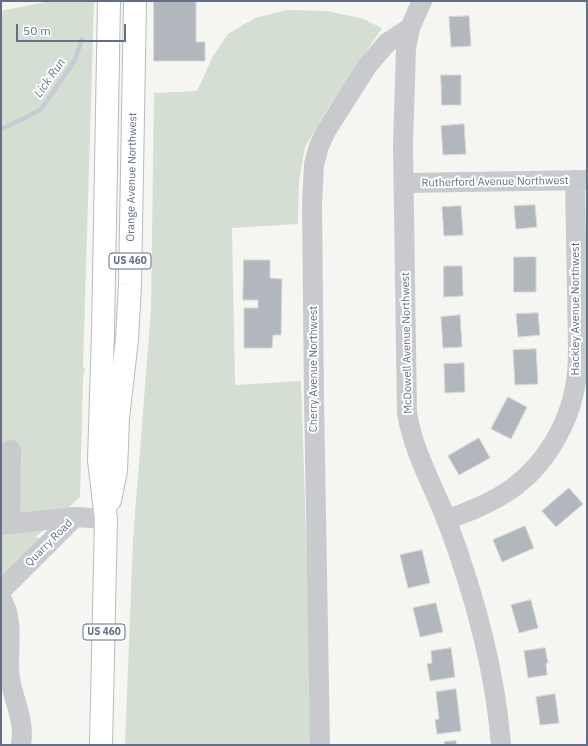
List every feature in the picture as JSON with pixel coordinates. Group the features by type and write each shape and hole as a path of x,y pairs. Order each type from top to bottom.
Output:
{"main road":[{"name":"Orange Avenue Northwest","path":"101,745 106,519 99,460 103,332 109,1"},
{"name":"Orange Avenue Northwest","path":"106,519 116,471 118,418 127,339 130,284 135,1"}],"street":[{"name":"McDowell Avenue Northwest","path":"422,1 410,28 406,48 403,145 407,413 419,458 446,520 464,569 482,634 499,718 501,745"},
{"name":"Cherry Avenue Northwest","path":"320,745 314,399 312,204 314,164 319,146 326,132 368,65 388,43 410,28"},
{"name":"Rutherford Avenue Northwest","path":"404,183 581,180"},
{"name":"Hackley Avenue Northwest","path":"446,520 481,507 503,495 523,480 540,462 554,442 565,420 573,397 577,373 581,180"},
{"path":"11,450 5,524 75,518"},
{"name":"Quarry Road","path":"1,591 75,518 106,519"},
{"path":"1,598 9,617 10,679 20,714 22,734 21,745"}],"shaded area":[{"path":"50,1 94,1 83,367 85,368 83,378 80,497 36,537 40,539 1,578 1,11"},
{"path":"287,10 327,11 361,18 382,28 323,116 305,147 299,181 298,224 232,228 235,385 301,381 313,745 125,745 133,540 151,309 154,93 197,91 213,56 228,34 255,18"}],"building":[{"path":"154,1 196,1 196,42 205,42 205,61 154,61"},
{"path":"469,16 471,46 451,47 449,17"},
{"path":"441,75 461,75 461,105 442,105"},
{"path":"464,124 466,154 443,155 441,126"},
{"path":"535,205 537,227 516,229 514,206"},
{"path":"461,206 463,235 444,236 442,207"},
{"path":"514,257 536,257 536,292 514,292"},
{"path":"244,260 270,260 270,278 282,279 281,335 273,335 272,348 244,348 244,308 258,308 258,300 243,300"},
{"path":"444,266 462,266 463,296 444,297"},
{"path":"538,313 540,335 518,337 516,314"},
{"path":"460,315 462,347 443,348 441,317"},
{"path":"536,349 538,384 515,385 513,350"},
{"path":"464,363 465,392 445,393 444,364"},
{"path":"508,397 527,407 511,439 491,429"},
{"path":"479,438 490,458 459,475 448,456"},
{"path":"569,488 583,504 556,527 542,511"},
{"path":"525,526 534,548 502,562 493,540"},
{"path":"422,550 430,583 408,588 400,555"},
{"path":"531,600 538,628 519,633 511,605"},
{"path":"436,603 443,632 420,637 413,608"},
{"path":"451,648 455,677 430,681 427,664 432,663 431,651"},
{"path":"545,648 548,663 546,663 547,675 528,678 524,651"},
{"path":"456,689 461,731 437,734 435,720 439,719 436,692"},
{"path":"555,694 559,723 540,725 536,697"},
{"path":"456,741 456,745 445,745 444,742"}],"waterway":[{"name":"Lick Run","path":"1,129 41,109 75,60 82,39"}]}
